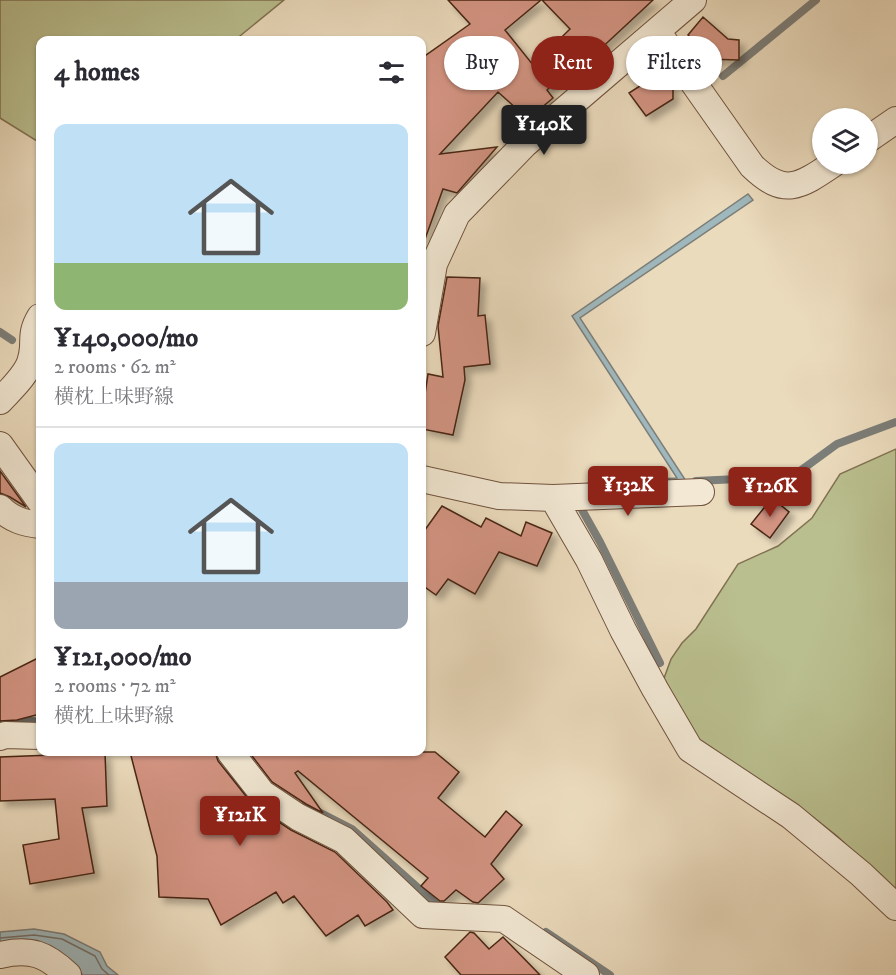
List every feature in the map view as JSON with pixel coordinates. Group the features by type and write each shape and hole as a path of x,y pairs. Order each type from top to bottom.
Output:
{"street":[{"path":"426,310 434,264 457,214 525,144 693,0"},
{"path":"657,31 752,166 770,182 780,186 792,186 817,174"},
{"path":"878,132 896,120"},
{"path":"0,402 31,362 32,336 36,327"},
{"path":"0,445 36,495"},
{"path":"426,480 500,496 553,498 701,492"},
{"path":"553,498 589,560 633,650 690,749 791,816 861,874 896,907"},
{"path":"0,508 8,516 20,522 36,524"},
{"path":"0,737 5,735 36,736"},
{"path":"233,756 262,793 298,817 344,840 423,915 504,919 586,975"},
{"path":"0,955 37,953 53,961 68,975"}],"green space":[{"path":"0,0 284,0 240,36 36,36 36,140 0,118"},
{"path":"896,449 896,891 813,817 698,739 663,681 671,659 696,629 738,564 778,546 812,518 840,474"}],"water":[{"path":"748,194 753,200 580,318 686,481 564,485 677,478 572,316"},
{"path":"34,929 64,934 100,952 107,966 118,975 83,975 67,961 0,952 0,932"}],"building":[{"path":"448,0 541,0 505,30 510,36 453,36 470,24"},
{"path":"542,0 653,0 614,36 563,36 570,29"},
{"path":"703,17 728,39 739,40 739,60 722,59 722,36 688,35"},
{"path":"444,42 444,90 519,90 519,48 531,62 531,90 547,90 553,98 528,119 498,92 440,154 497,147 457,193 443,189 426,236 426,55"},
{"path":"634,90 673,90 673,99 646,116 629,93"},
{"path":"447,277 480,278 478,316 485,315 490,364 464,367 465,380 453,435 426,430 428,374 443,377 438,326"},
{"path":"0,471 26,507 0,493"},
{"path":"772,498 789,512 770,538 751,524"},
{"path":"442,506 481,527 486,518 521,536 526,522 552,533 537,566 499,552 475,594 448,579 436,595 426,588 426,528"},
{"path":"36,659 36,715 0,721 0,677"},
{"path":"426,752 435,752 459,772 438,798 485,837 506,811 522,825 491,864 504,879 478,903 456,890 444,901 440,901 421,886 428,878 298,771 295,773 323,813 272,782 252,756 426,756"},
{"path":"105,756 107,806 82,808 94,873 30,884 23,845 59,839 55,799 0,801 0,757"},
{"path":"131,756 216,756 253,805 291,830 335,852 393,910 365,926 358,915 326,936 294,896 283,903 276,892 221,925 208,899 159,897 157,856"},
{"path":"470,932 474,933 489,949 503,937 540,975 461,975 445,957"}],"waterway":[{"path":"723,76 816,0"},
{"path":"0,332 12,340"},
{"path":"696,481 781,477 800,471 837,444 896,422"},
{"path":"581,508 660,663"},
{"path":"0,723 24,720 36,722"},
{"path":"228,774 251,799 271,815"},
{"path":"305,805 352,829 435,903 443,906"},
{"path":"546,932 610,975"}]}
